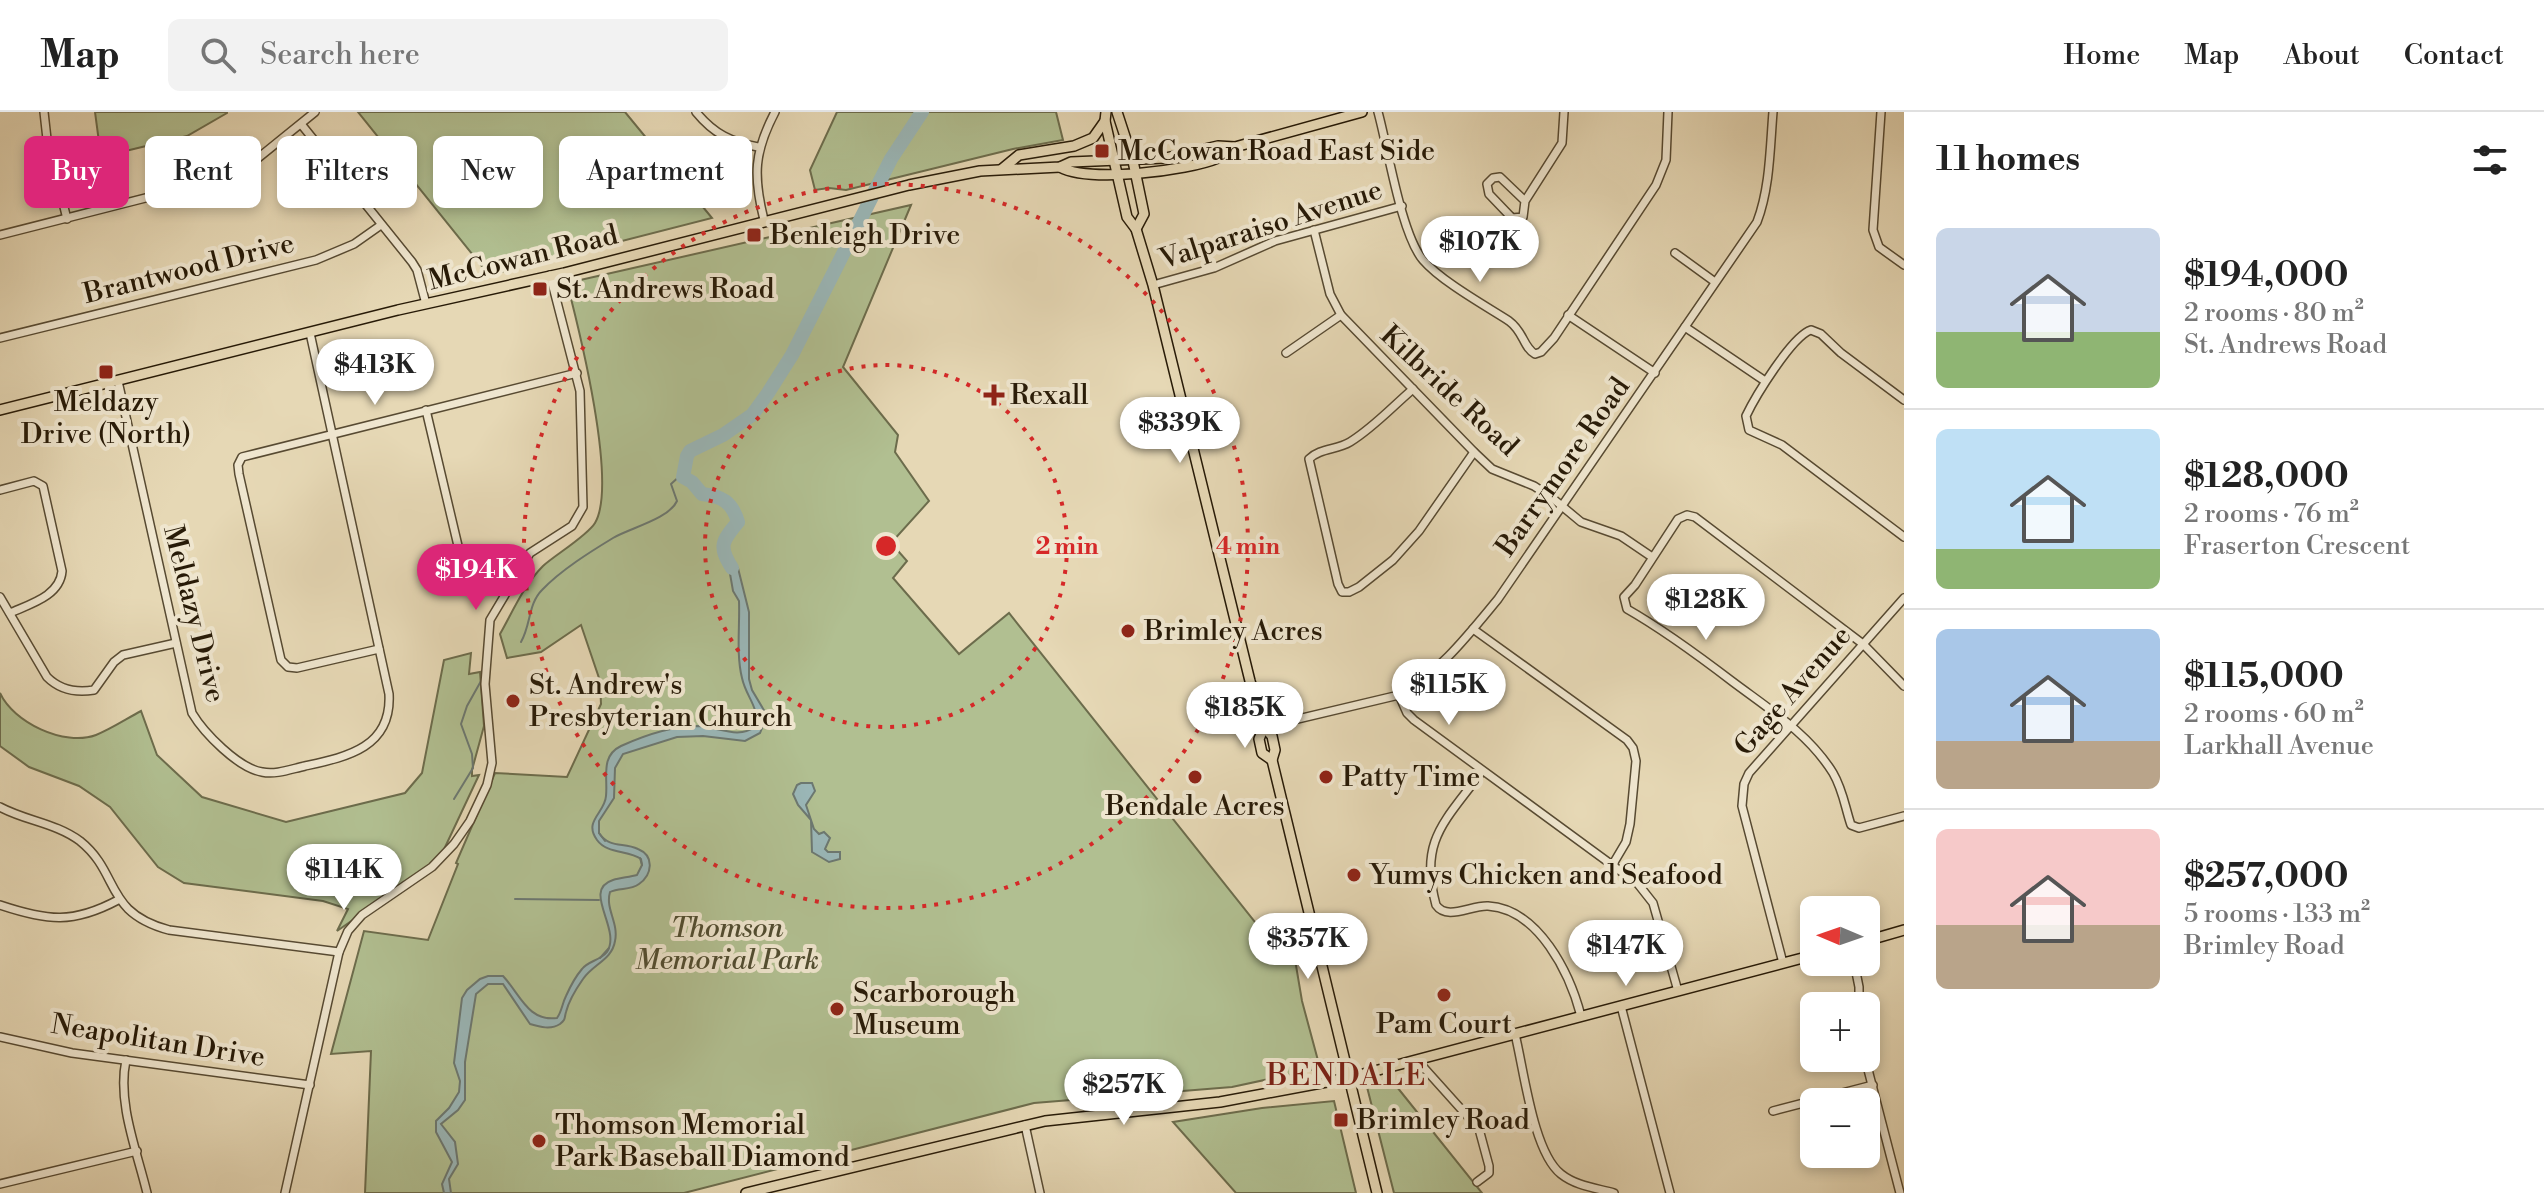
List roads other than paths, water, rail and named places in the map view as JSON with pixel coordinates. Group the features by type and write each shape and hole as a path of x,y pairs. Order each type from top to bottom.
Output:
{"main road":[{"path":"1117,112 1133,161 1144,214 1136,229"},
{"name":"McCowan Road","path":"0,410 887,190 1002,169 1166,158 1218,146 1235,147 1362,112"},
{"path":"1105,116 1127,217 1136,229 1153,285 1264,727 1259,739 1262,753 1272,760 1377,1193"},
{"path":"1002,169 1019,155 1074,146 1093,138 1105,116"},
{"name":"McCowan Road","path":"1060,167 1072,174 1135,173 1219,158 1235,147"},
{"path":"1880,937 1904,930"},
{"path":"746,1193 1025,1125 1114,1112 1220,1102 1348,1078 1800,959"}],"street":[{"path":"44,112 49,150 67,219"},
{"path":"0,235 224,178 247,167 315,112"},
{"path":"696,112 707,126 721,136 758,147"},
{"path":"764,220 756,182 758,147 775,112"},
{"path":"1378,112 1410,235 1425,263 1519,329 1528,350 1535,354 1554,338 1663,173 1668,112"},
{"path":"1525,201 1500,177 1493,178 1487,184 1489,194 1512,218 1523,217 1525,201 1562,143 1564,112"},
{"name":"Barrymore Road","path":"1264,727 1399,695 1428,676 1473,629 1518,573 1757,222 1770,162 1773,112"},
{"path":"1881,112 1873,230 1879,247 1904,265"},
{"path":"301,124 417,270 426,304"},
{"name":"Valparaiso Avenue","path":"1153,285 1214,268 1265,244 1402,206"},
{"name":"Brantwood Drive","path":"0,338 316,260 354,244 381,225"},
{"name":"Kilbride Road","path":"1314,230 1330,294 1341,315 1474,452 1492,469 1534,486 1581,522 1621,536 1652,557"},
{"path":"1675,253 1715,282"},
{"path":"285,1193 339,952 348,931 366,911 408,886 447,853 470,821 482,797 492,763 485,684 488,629 498,603 530,553 572,526 583,507 580,391 550,275"},
{"path":"1286,353 1341,315"},
{"path":"1568,315 1655,373"},
{"path":"1685,327 1765,381"},
{"path":"1904,400 1841,353 1821,334 1811,330 1800,335 1765,381 1746,416 1749,430 1782,445 1904,537"},
{"name":"Meldazy Drive","path":"118,381 192,713 200,726 243,764 266,773 349,755 377,736 389,704 310,333"},
{"path":"379,649 291,669 281,660 238,465 242,457 577,373"},
{"path":"1413,389 1354,440 1314,454 1309,459 1342,592 1359,587 1393,560 1419,531 1474,452"},
{"path":"426,410 459,550 469,561 508,588"},
{"path":"0,490 34,481 43,486 62,571 61,581 53,591 10,613"},
{"path":"1904,686 1863,644 1695,517 1687,515 1678,519 1624,597 1627,609 1665,631 1790,724 1833,773 1844,796 1851,825 1859,828 1904,816"},
{"path":"0,597 47,677 55,684 74,691 94,690 114,662 123,655 176,643"},
{"name":"Gage Avenue","path":"1783,963 1742,806 1744,784 1749,773 1790,724 1828,686 1904,598"},
{"path":"1473,629 1627,740 1633,748 1636,761 1630,824 1626,842 1613,864"},
{"path":"1399,695 1407,713 1414,720 1638,884 1653,903 1678,991"},
{"path":"1482,771 1435,837 1430,856 1436,905 1440,911 1450,913 1490,906 1525,922 1559,957 1581,1016"},
{"path":"0,807 64,830 81,842 95,857 118,900 137,918 169,930 339,952"},
{"path":"0,905 40,915 72,918 92,913 118,900"},
{"path":"1621,1006 1670,1193"},
{"path":"1515,1034 1538,1134 1553,1166 1576,1183 1614,1193"},
{"name":"Neapolitan Drive","path":"0,1037 72,1053 310,1085"},
{"path":"126,1060 123,1085 147,1193"},
{"path":"1417,1060 1479,1129 1489,1173 1477,1182"},
{"path":"1869,1072 1900,1193"},
{"path":"1773,1111 1873,1085"},
{"path":"1025,1125 1040,1193"},
{"path":"0,1184 137,1151"}],"water":[{"path":"729,568 738,568 749,612 749,679 765,712 760,733 745,741 703,736 677,737 623,754 615,768 614,798 599,821 599,833 612,843 643,852 650,866 647,876 636,886 610,892 609,904 616,934 613,947 583,979 560,1024 542,1027 530,1024 503,984 488,984 476,994 465,1062 465,1100 441,1124 455,1142 458,1164 449,1179 451,1193 444,1193 442,1184 452,1162 436,1132 436,1121 459,1092 460,1081 454,1063 462,998 480,979 503,976 532,1011 539,1016 557,1018 580,972 607,952 610,932 601,901 604,885 637,875 642,865 641,859 636,856 601,844 593,833 593,822 605,802 606,768 614,750 648,735 688,726 742,732 756,726 756,713 740,669 739,601 733,591"},
{"path":"801,783 812,783 815,791 806,805 811,820 793,794"},
{"path":"811,820 819,834 824,832 830,838 825,849 840,852 840,859 829,862 812,852"}],"waterway":[{"path":"732,568 724,544 738,522 736,515 725,501 702,494 683,477 687,456 690,451 723,435 752,415 768,393 792,355 891,159 922,112"},
{"path":"521,642 534,602 542,590 567,568 604,543 666,513 677,501 671,484 682,474"},
{"path":"454,799 473,768 472,754 461,724 481,681"},
{"path":"599,833 605,841"},
{"path":"640,858 642,865"},
{"path":"515,899 599,900"},
{"path":"600,958 609,948"}],"place":[{"name":"McCowan Road East Side","path":"1102,151"},
{"name":"Benleigh Drive","path":"754,235"},
{"name":"St. Andrews Road","path":"540,289"},
{"name":"Meldazy Drive (North)","path":"106,372"},
{"name":"Rexall","path":"994,395"},
{"name":"Brimley Acres","path":"1128,631"},
{"name":"St. Andrew's Presbyterian Church","path":"513,701"},
{"name":"Bendale Acres","path":"1195,777"},
{"name":"Patty Time","path":"1326,777"},
{"name":"Yumys Chicken and Seafood","path":"1354,875"},
{"name":"Pam Court","path":"1444,995"},
{"name":"Scarborough Museum","path":"837,1009"},
{"name":"Brimley Road","path":"1341,1120"},
{"name":"Thomson Memorial Park Baseball Diamond","path":"539,1141"}],"district":[{"name":"BENDALE","path":"1347,1076"}],"park label":[{"name":"Thomson Memorial Park","path":"727,944"}]}
